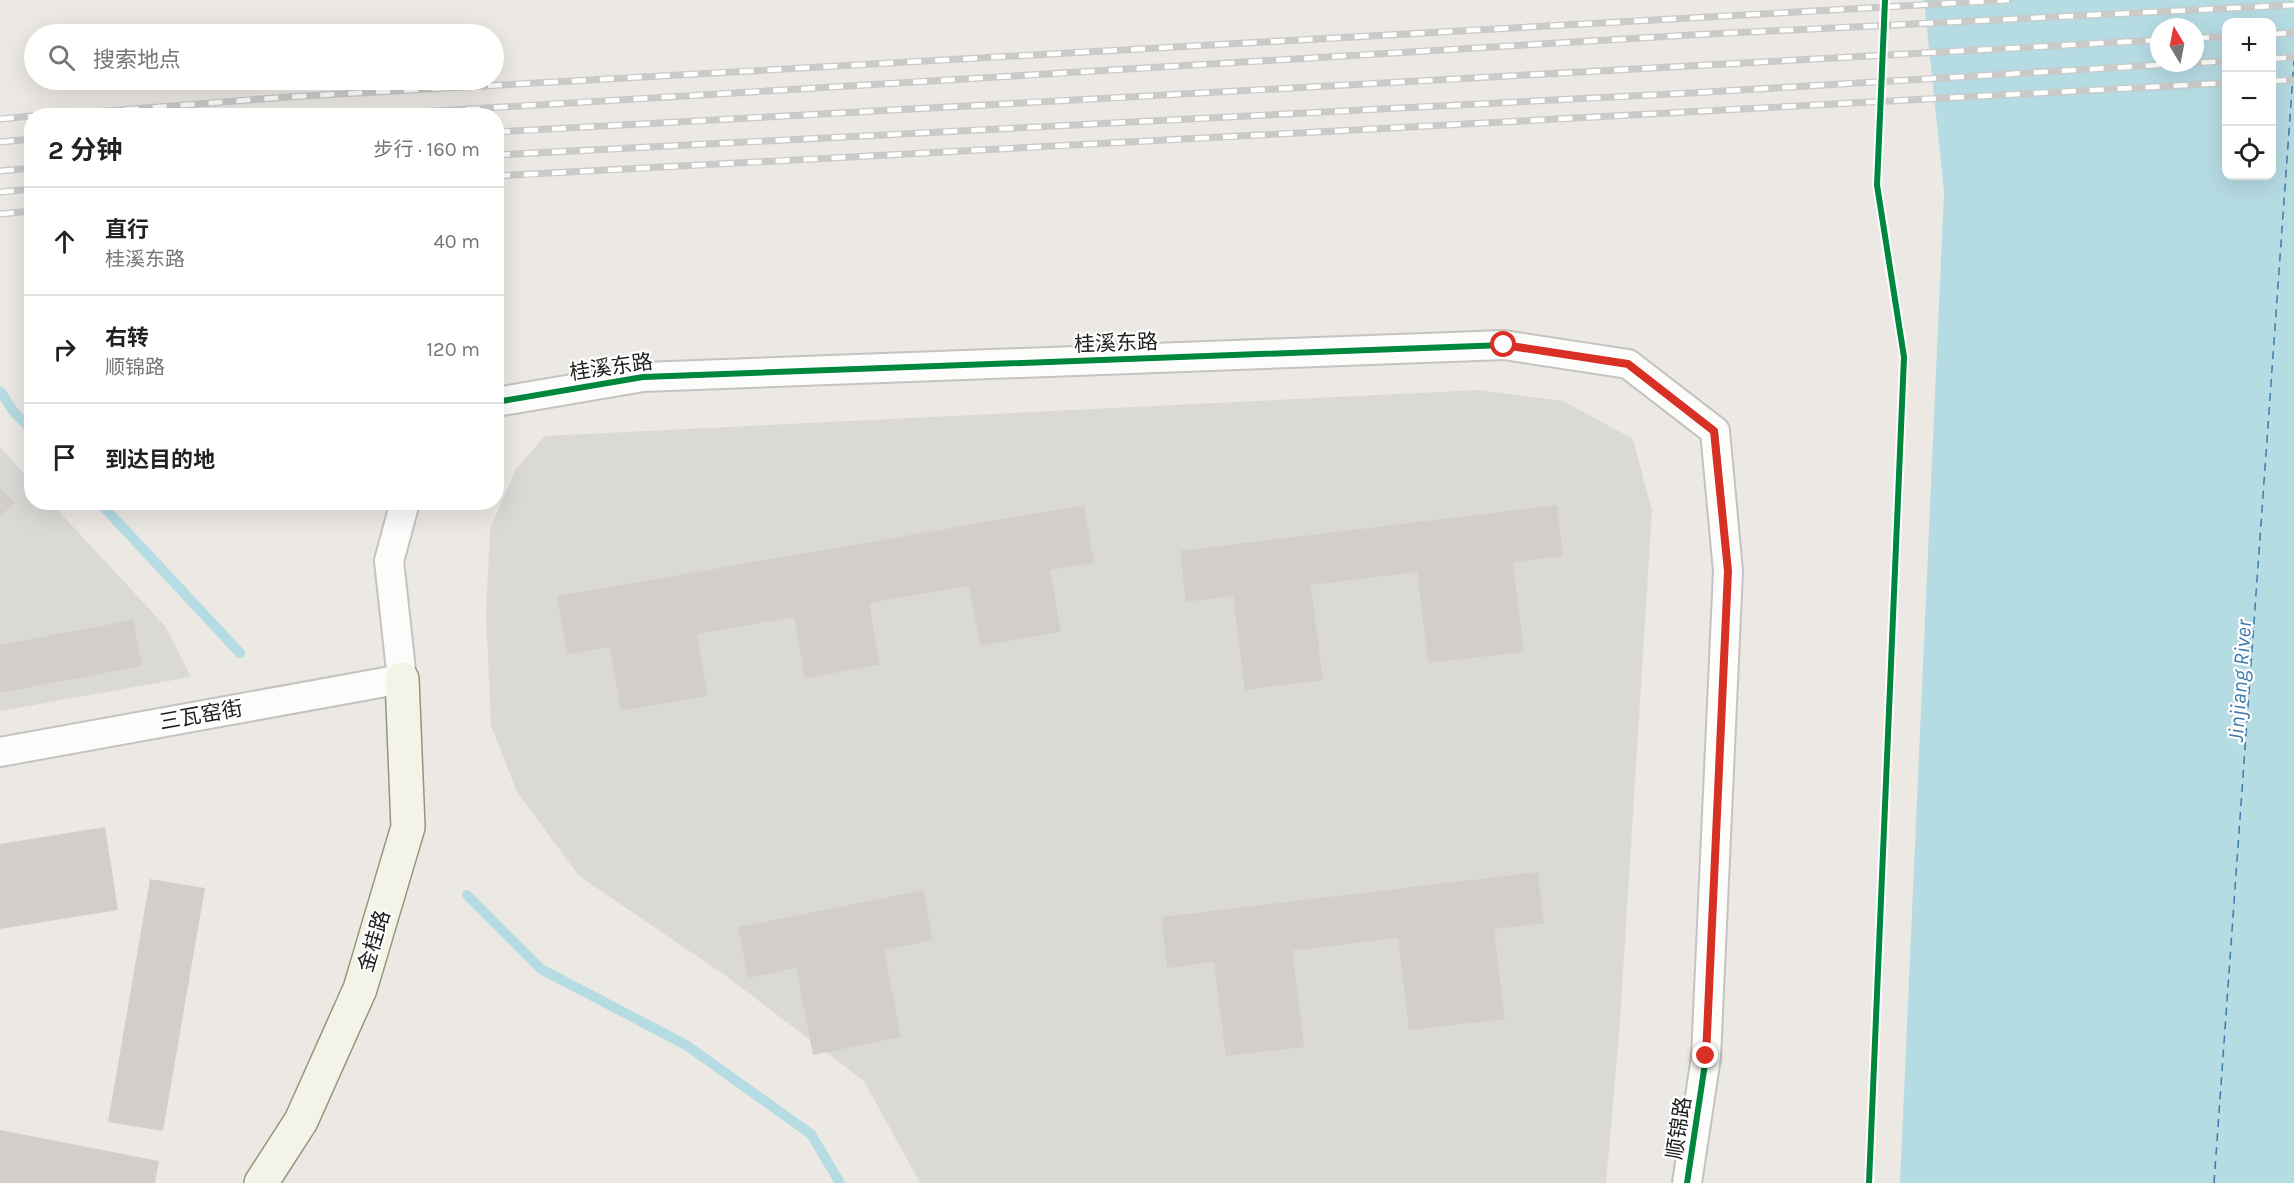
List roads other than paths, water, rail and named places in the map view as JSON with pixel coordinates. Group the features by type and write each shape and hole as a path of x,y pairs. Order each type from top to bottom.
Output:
{"street":[{"name":"桂溪东路","path":"504,401 643,376 1504,345 1628,364 1714,431"},
{"name":"顺锦路","path":"1687,1183 1706,1056 1728,571 1714,431"},
{"path":"402,679 389,561 403,510"},
{"name":"三瓦窑街","path":"0,752 402,679"},
{"name":"金桂路","path":"261,1183 301,1121 360,988 408,827 402,679"}],"water":[{"name":"Jinjiang River","path":"1924,0 2294,0 2294,1183 1900,1183 1944,192"}],"waterway":[{"path":"0,391 24,422"},
{"path":"106,510 240,653"},
{"path":"467,895 541,969 686,1045 811,1134 840,1183"}],"railway":[{"path":"504,85 2009,0"},
{"path":"486,108 1690,35 2294,5"},
{"path":"2276,34 2294,33"},
{"path":"2204,38 2222,37"},
{"path":"504,132 2150,40"},
{"path":"2276,59 2294,57"},
{"path":"504,155 1690,93 2222,61"},
{"path":"2276,81 2294,80"},
{"path":"504,176 2222,83"},
{"path":"145,108 411,90"},
{"path":"0,119 24,117"},
{"path":"0,142 24,140"},
{"path":"0,171 24,169"},
{"path":"0,192 24,190"},
{"path":"0,214 24,212"}]}
